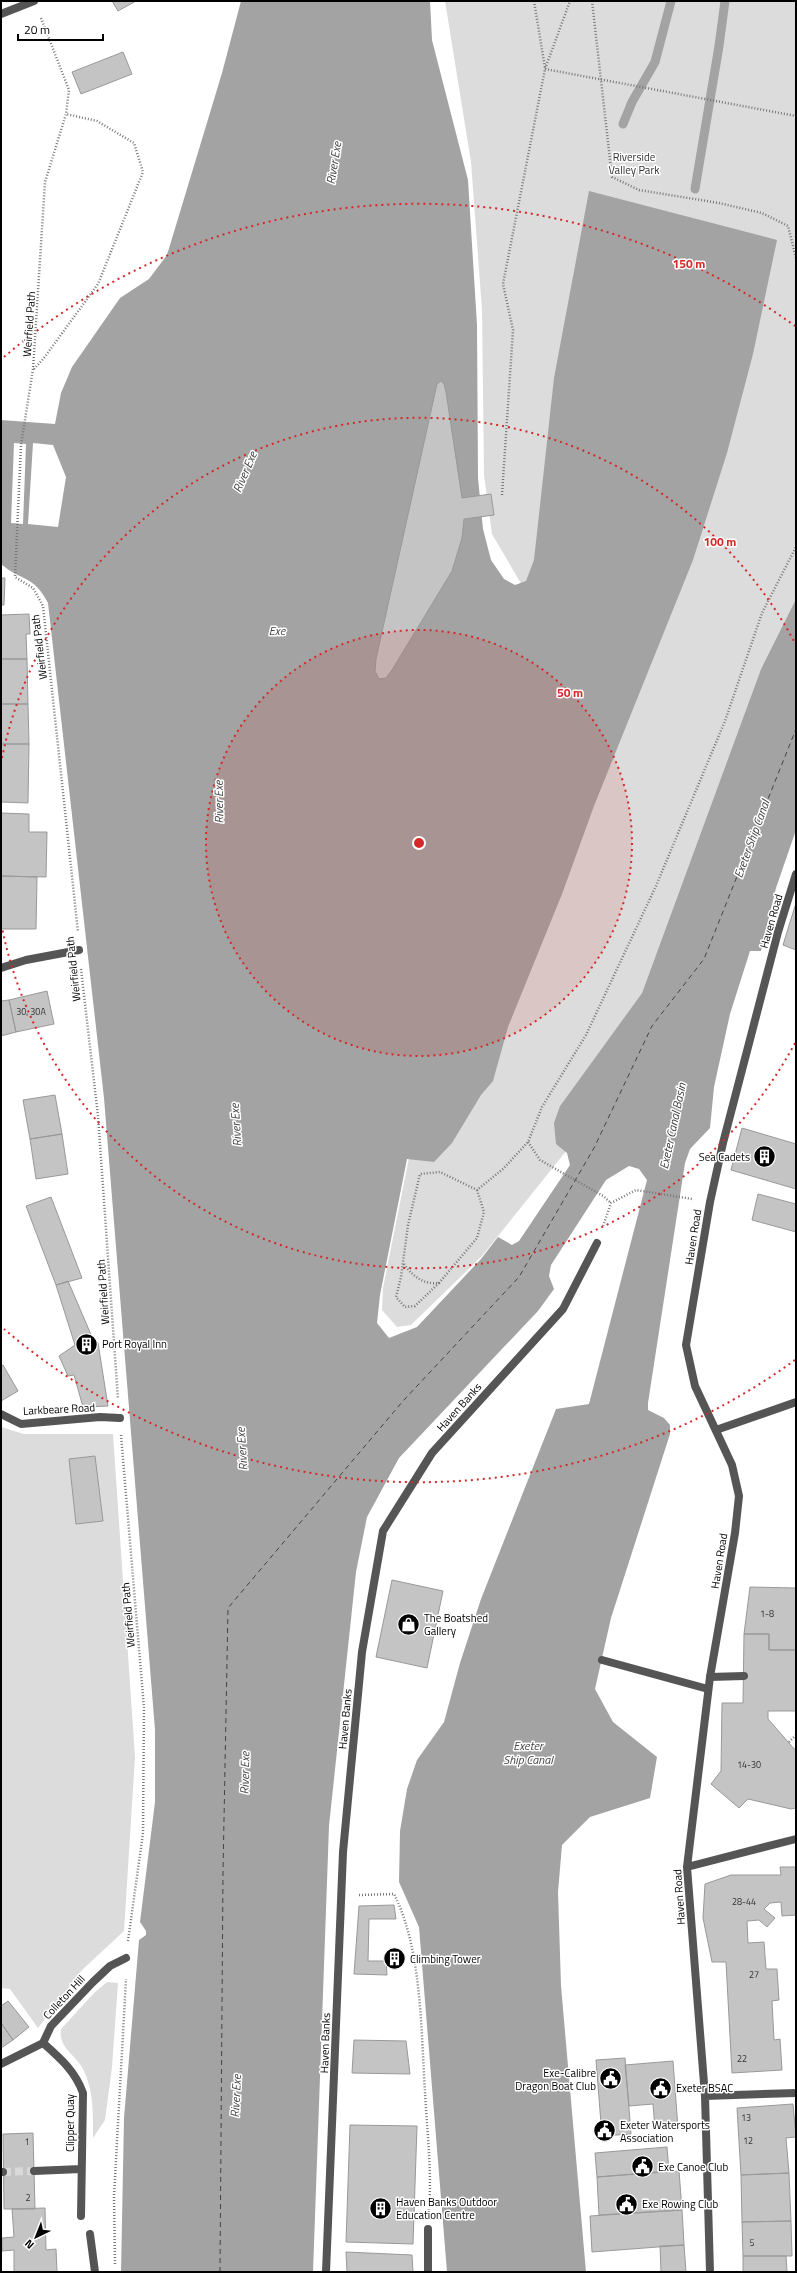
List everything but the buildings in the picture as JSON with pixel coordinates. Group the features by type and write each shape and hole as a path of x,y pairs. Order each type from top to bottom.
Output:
{"street":[{"path":"1,14 34,1"},
{"name":"Haven Road","path":"710,2272 705,2096 687,1867 708,1690 739,1496 732,1465 695,1386 686,1345 710,1202 774,947 796,874"},
{"path":"1,968 26,960 79,950"},
{"name":"Haven Banks","path":"326,2272 343,1852 362,1652 383,1531 432,1453 562,1309 597,1243"},
{"path":"716,1430 796,1402"},
{"name":"Larkbeare Road","path":"1,1414 21,1424 100,1417 120,1418"},
{"path":"602,1660 708,1690"},
{"path":"710,1677 744,1676"},
{"path":"687,1867 796,1839"},
{"name":"Colleton Hill","path":"43,2043 51,2026 92,1982 110,1966 126,1958"},
{"path":"1,2064 43,2043"},
{"name":"Clipper Quay","path":"43,2043 68,2066 77,2079 83,2093 81,2216"},
{"path":"705,2096 796,2093"},
{"path":"34,2171 81,2169"},
{"path":"428,2229 428,2272"},
{"path":"90,2234 95,2272"}],"path":[{"name":"Weirfield Path","path":"34,1 68,90 66,114 45,182 33,369 21,445 15,577 33,588 42,606 98,1116 120,1418 144,1708 143,1833 126,1958 113,2232 115,2265"},
{"path":"534,1 545,69"},
{"path":"502,494 513,330 503,284 545,69 570,1"},
{"path":"592,1 612,177 639,190 719,203 762,213 788,226 796,258"},
{"path":"545,69 796,116"},
{"path":"33,369 44,358 98,284 143,172 134,144 97,121 66,114"},
{"path":"477,1190 503,1169 528,1142 542,1107 586,1035 656,886 725,722 762,613 796,547"},
{"path":"528,1142 540,1160 603,1196 611,1203"},
{"path":"440,1172 477,1190 484,1212 477,1238 439,1283 415,1306 405,1307 396,1297 403,1263 408,1225 420,1174 440,1172"},
{"path":"597,1243 611,1203 636,1190 710,1202"},
{"path":"403,1263 409,1272 429,1284 439,1283"},
{"path":"789,1742 796,1735"},
{"path":"342,1897 394,1894 409,1930 417,1986 431,2187 428,2229"}],"green space":[{"name":"Riverside Valley Park","path":"445,1 796,1 796,599 761,669 642,993 560,1106 571,1145 482,1256 411,1325 397,1327 382,1310 383,1288 523,587 492,534 484,475 482,310 471,162"},
{"path":"1,1427 24,1434 113,1434 135,1757 124,1931 82,1970 38,2028 10,1989 1,1988"},
{"path":"107,1982 118,1983 112,2067 105,2120 93,2138 90,2087 81,2065 62,2042 61,2029 94,1993"}],"water":[{"name":"Exe","path":"241,1 430,1 432,40 468,180 477,325 478,478 483,529 491,560 504,579 515,585 526,581 534,560 554,378 589,191 777,240 753,354 727,453 693,560 594,806 562,894 508,1027 493,1081 481,1095 452,1143 434,1162 407,1159 380,1295 377,1323 389,1338 417,1327 481,1259 498,1237 512,1245 519,1241 570,1165 567,1153 556,1144 554,1123 560,1106 642,993 761,669 796,599 796,830 776,888 761,951 750,951 730,1014 714,1087 710,1128 690,1149 685,1163 648,1403 648,1410 664,1418 670,1425 670,1434 611,1618 595,1689 613,1722 657,1757 650,1798 590,1817 562,1845 558,1892 561,1986 586,2272 447,2272 419,1927 399,1882 400,1831 407,1789 417,1760 444,1722 460,1663 481,1599 556,1409 589,1404 647,1180 639,1169 629,1166 606,1180 551,1265 549,1276 554,1289 538,1311 399,1458 367,1517 356,1572 329,1826 313,2272 121,2272 124,2118 139,1940 146,1935 146,1931 140,1922 155,1802 155,1730 104,1098 48,603 37,587 27,579 8,570 1,564 1,420 55,424 61,393 72,367 120,298 149,279 167,255 222,73","holes":["14,443 26,444 23,524 11,523","33,443 53,445 66,477 58,527 28,524"]}],"waterway":[{"path":"623,124 632,102 655,62 671,1"},
{"path":"695,189 725,1"}],"ferry route":[{"path":"220,2272 223,1873 228,1608 403,1401 519,1277 594,1148 652,1026 704,959 796,729"}],"tunnel":[{"path":"3,2172 34,2171"}],"place":[{"name":"Sea Cadets","path":"765,1157"},
{"name":"Port Royal Inn","path":"86,1344"},
{"name":"The Boatshed Gallery","path":"409,1624"},
{"name":"Climbing Tower","path":"394,1959"},
{"name":"Exe-Calibre Dragon Boat Club","path":"611,2079"},
{"name":"Exeter BSAC","path":"660,2088"},
{"name":"Exeter Watersports Association","path":"605,2131"},
{"name":"Exe Canoe Club","path":"643,2167"},
{"name":"Exe Rowing Club","path":"627,2204"},
{"name":"Haven Banks Outdoor Education Centre","path":"381,2208"}],"water label":[{"name":"River Exe","path":"334,163"},
{"name":"River Exe","path":"245,472"},
{"name":"River Exe","path":"219,802"},
{"name":"Exeter Ship Canal","path":"752,839"},
{"name":"River Exe","path":"236,1125"},
{"name":"Exeter Canal Basin","path":"673,1126"},
{"name":"River Exe","path":"242,1449"},
{"name":"Exeter Ship Canal","path":"528,1753"},
{"name":"River Exe","path":"245,1773"},
{"name":"River Exe","path":"236,2096"}]}
